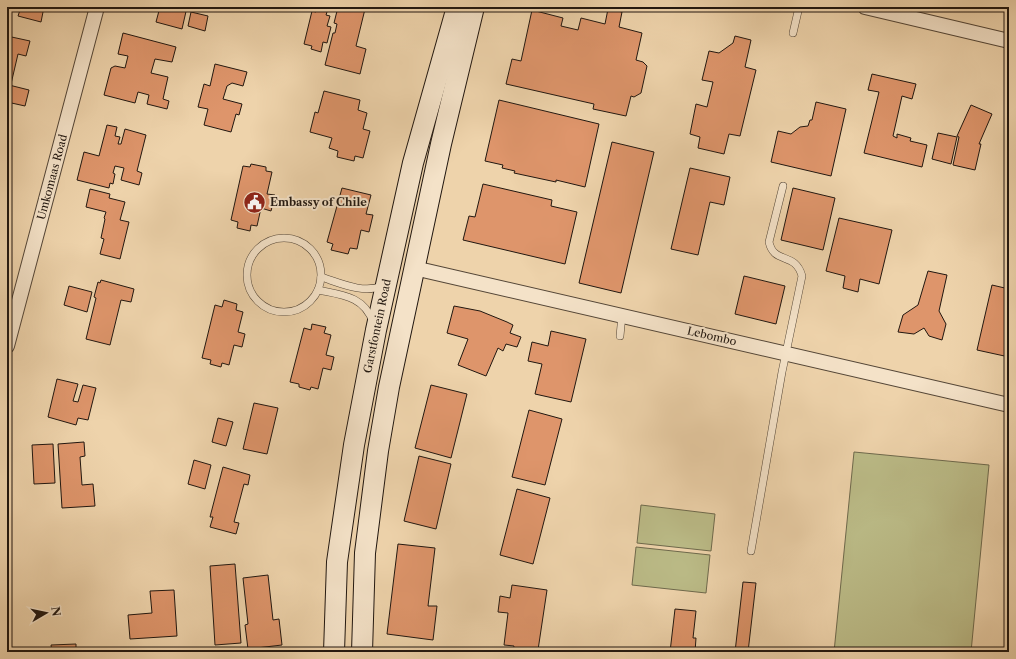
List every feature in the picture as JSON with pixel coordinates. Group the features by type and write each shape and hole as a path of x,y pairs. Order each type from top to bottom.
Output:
{"main road":[{"name":"Garstfontein Road","path":"334,652 337,562 354,445 376,330 413,163 457,7"},
{"path":"362,652 365,553 378,451 389,387 441,144 474,7"}],"street":[{"name":"Umkomaas Road","path":"7,346 98,7"},
{"path":"873,8 1009,41"},
{"name":"Lebombo","path":"414,268 1009,405"}],"lane":[{"path":"793,32 799,7"},
{"path":"751,551 786,353 802,276 796,263 777,255 771,250 769,242 782,186"},
{"path":"278,239 289,239 299,242 316,256 320,266 321,277 318,290 312,299 304,306 294,311 283,312 272,310 263,306 255,298 249,288 247,278 248,267 252,257 259,248 268,242 278,239"},
{"path":"321,277 364,289 374,289 386,284"},
{"path":"318,290 357,300 367,309 376,330"},
{"path":"620,336 622,315"}],"green space":[{"path":"854,452 989,465 971,652 834,652"},
{"path":"641,505 715,514 711,551 637,543"},
{"path":"636,547 710,555 706,593 632,585"}],"building":[{"path":"21,7 44,7 41,22 18,16"},
{"path":"160,7 187,7 182,29 156,22"},
{"path":"317,7 328,9 326,15 330,16 327,26 331,27 327,43 323,42 321,52 311,49 312,46 304,44 312,11 316,12"},
{"path":"338,7 356,7 365,9 356,46 366,49 360,74 325,65 333,33 335,33 337,24 334,23"},
{"path":"608,9 622,12 619,27 642,33 636,60 643,62 647,66 641,93 634,97 631,96 626,116 593,109 594,104 506,84 512,59 521,61 532,10 563,18 561,26 578,30 581,18 605,24"},
{"path":"191,12 208,16 205,31 188,26"},
{"path":"123,33 176,47 172,62 155,59 151,73 168,77 163,99 169,101 167,109 147,104 149,95 138,92 135,103 104,95 111,68 115,66 125,68 128,56 118,54"},
{"path":"7,36 30,41 26,56 18,54 11,84 7,83"},
{"path":"735,36 751,40 745,67 756,70 740,136 729,134 724,154 698,148 700,137 690,134 696,104 707,107 713,82 702,80 709,51 719,53 733,43"},
{"path":"215,64 247,72 243,86 232,83 227,86 223,99 242,104 239,115 236,114 231,132 204,125 208,109 198,107 204,84 210,86"},
{"path":"872,74 916,84 912,99 902,96 893,136 897,138 897,134 911,138 910,141 927,145 922,167 864,153 879,92 868,90"},
{"path":"9,85 29,90 25,106 7,102"},
{"path":"324,91 360,100 358,110 367,113 363,129 370,131 363,158 355,156 354,161 337,157 338,151 329,148 332,138 310,132 315,112 318,113"},
{"path":"499,100 599,124 585,187 556,180 556,182 514,173 515,171 502,168 503,165 485,161"},
{"path":"816,102 846,109 831,176 771,162 778,131 791,134 800,127 808,126 810,120 812,120"},
{"path":"971,105 992,114 979,144 981,144 975,170 953,165 959,137 957,136"},
{"path":"107,125 117,127 115,136 120,137 118,144 121,144 125,129 146,135 137,171 142,173 139,185 121,180 124,168 115,166 113,173 115,174 113,184 110,183 109,188 77,180 84,152 99,156"},
{"path":"938,133 957,137 951,164 932,159"},
{"path":"612,142 654,152 621,293 579,283"},
{"name":"Embassy of Chile","path":"251,164 266,167 266,171 272,172 267,194 275,195 271,211 261,208 257,226 251,225 250,231 237,228 238,222 231,220 243,166 250,167"},
{"path":"690,168 730,177 724,205 710,202 698,255 671,249"},
{"path":"483,184 552,200 551,206 577,212 565,264 463,240 469,216 475,217"},
{"path":"342,188 371,195 366,214 373,215 369,232 361,230 357,249 350,248 348,254 331,250 333,244 327,242"},
{"path":"793,188 835,198 823,250 781,240"},
{"path":"90,189 110,194 109,198 125,202 120,220 129,222 120,259 100,254 104,239 101,238 106,212 86,207"},
{"path":"839,218 892,230 879,284 860,279 858,292 843,288 845,276 826,271"},
{"path":"928,271 947,275 939,311 946,324 942,340 929,336 924,328 914,334 898,332 903,315 918,305"},
{"path":"744,276 785,286 776,324 735,314"},
{"path":"101,280 134,289 131,302 121,300 110,345 86,339 96,298 94,297 98,282 100,283"},
{"path":"992,285 1009,289 1009,357 977,350"},
{"path":"69,286 92,292 87,312 64,305"},
{"path":"224,300 237,304 236,310 243,312 238,332 245,334 242,347 234,345 229,365 222,363 221,367 210,364 211,360 202,358 215,305 222,307"},
{"path":"454,306 480,311 507,322 513,325 510,333 521,337 517,347 506,344 503,351 498,348 486,376 458,365 468,339 447,333"},
{"path":"312,324 326,327 324,333 331,335 326,355 334,357 331,370 323,368 318,389 311,387 310,390 299,387 299,384 290,382 304,328 311,330"},
{"path":"551,331 586,339 571,402 535,394 542,364 528,361 532,342 548,346"},
{"path":"57,379 78,384 73,401 78,402 83,385 96,388 88,420 78,418 76,425 48,417"},
{"path":"431,385 467,394 451,458 415,448"},
{"path":"254,403 278,408 267,454 243,449"},
{"path":"529,410 562,419 545,485 512,477"},
{"path":"218,418 233,422 226,446 212,442"},
{"path":"84,442 85,456 80,457 82,485 93,484 95,506 62,508 58,444"},
{"path":"53,444 55,483 34,484 32,445"},
{"path":"419,456 451,464 436,529 404,521"},
{"path":"194,460 211,465 205,489 188,484"},
{"path":"223,467 250,475 248,485 244,484 234,522 239,523 236,534 210,527 213,517 210,517"},
{"path":"517,489 550,498 533,564 500,555"},
{"path":"398,544 435,548 428,606 437,606 433,640 387,634"},
{"path":"235,564 241,643 215,645 210,566"},
{"path":"268,575 273,620 279,619 282,645 248,649 245,625 248,624 243,578"},
{"path":"743,582 756,583 748,652 735,652"},
{"path":"512,585 547,590 538,650 532,649 532,652 513,652 514,646 504,645 508,613 498,612 500,596 510,598"},
{"path":"174,590 177,636 130,639 128,615 152,613 150,591"},
{"path":"675,609 696,611 693,638 696,638 695,652 670,652"},
{"path":"76,644 76,652 52,652 51,645"}],"place":[{"name":"Embassy of Chile","path":"254,202"}]}
